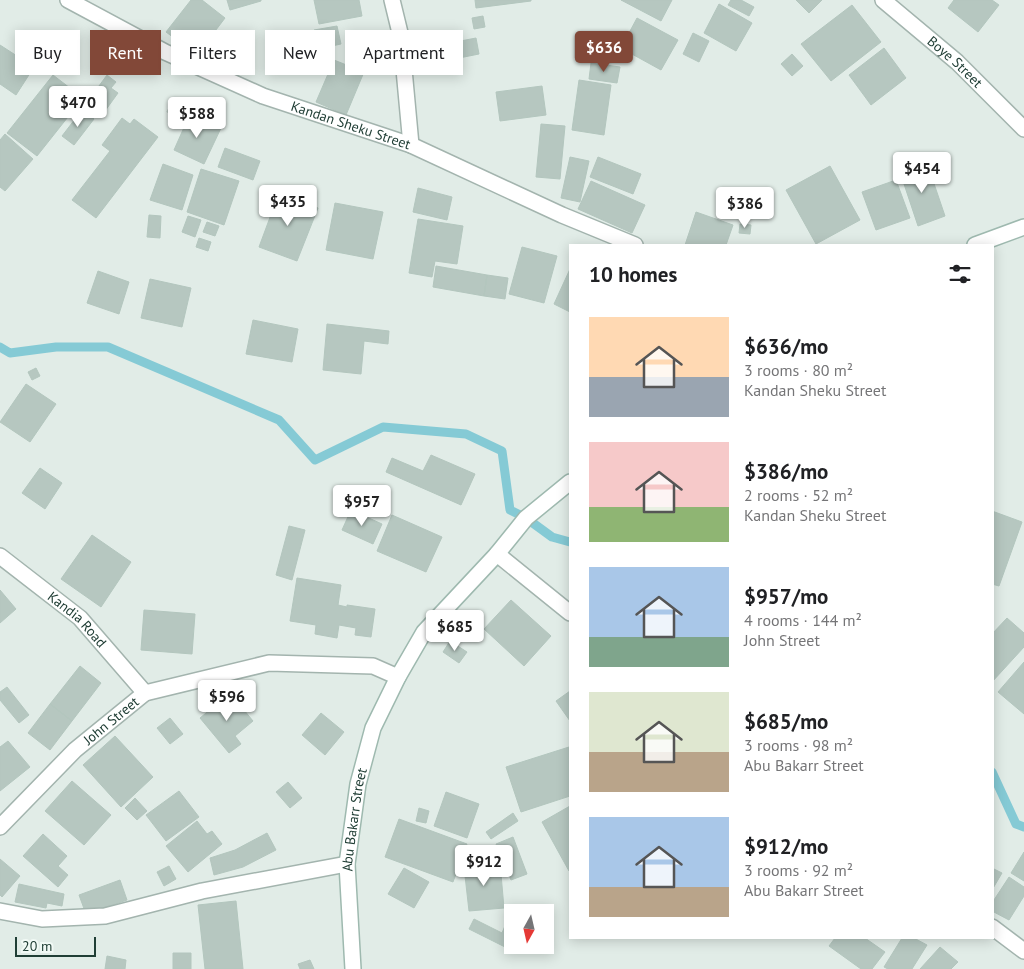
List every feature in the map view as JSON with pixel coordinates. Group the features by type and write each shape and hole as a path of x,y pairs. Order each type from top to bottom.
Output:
{"street":[{"name":"Kandan Sheku Street","path":"68,0 164,52 263,96 411,145 562,215 634,244"},
{"path":"392,0 401,37 411,145"},
{"name":"Boye Street","path":"883,0 957,62 1024,129"},
{"path":"977,244 1024,227"},
{"name":"Abu Bakarr Street","path":"352,969 347,864 358,784 373,728 424,632 497,554 526,518 569,483"},
{"path":"497,554 569,612"},
{"name":"Kandia Road","path":"0,556 80,618 145,693"},
{"name":"John Street","path":"0,827 75,750 145,693 269,663 372,666 398,678"},
{"path":"0,911 42,919 106,916 202,891 347,864"},
{"path":"994,928 1024,951"}],"building":[{"path":"191,0 202,0 225,18 216,30 171,30 171,36 166,32"},
{"path":"227,0 261,0 261,1 230,10"},
{"path":"314,0 359,0 362,16 319,24"},
{"path":"475,0 531,0 531,1 476,8"},
{"path":"621,0 672,0 661,21"},
{"path":"731,0 741,0 754,7 749,16 728,5"},
{"path":"796,0 822,0 809,13"},
{"path":"954,0 992,0 999,5 978,32 948,8"},
{"path":"719,4 752,23 736,51 704,33"},
{"path":"852,5 881,42 831,81 801,44"},
{"path":"483,16 485,27 474,29 472,18"},
{"path":"637,18 678,40 661,70 621,48"},
{"path":"337,26 341,44 335,45 335,30 314,30"},
{"path":"693,33 709,41 699,62 683,54"},
{"path":"476,38 479,54 463,57 463,41"},
{"path":"0,45 15,55 15,75 29,75 16,95 0,84"},
{"path":"884,48 906,78 871,105 849,75"},
{"path":"792,54 803,66 792,76 781,64"},
{"path":"335,60 345,64 345,75 363,75 346,115 316,102 328,75 335,75"},
{"path":"591,63 620,67 617,83 589,79"},
{"path":"53,75 83,98 37,156 7,133"},
{"path":"107,75 116,82 111,88 118,93 105,111 98,106 95,112 85,105"},
{"path":"579,80 611,85 604,135 572,130"},
{"path":"542,86 546,115 500,121 496,92"},
{"path":"173,98 186,102 181,117 167,112"},
{"path":"82,110 94,119 74,145 62,136"},
{"path":"190,114 221,128 204,164 174,150"},
{"path":"122,118 130,124 134,119 158,137 96,218 72,200 110,151 102,145"},
{"path":"541,124 565,126 560,179 536,177"},
{"path":"5,134 33,159 5,191 0,187 0,140"},
{"path":"225,148 260,161 253,180 218,167"},
{"path":"570,157 589,161 580,202 561,198"},
{"path":"598,157 641,174 633,194 590,177"},
{"path":"927,163 945,216 918,226 900,172"},
{"path":"163,164 193,175 182,210 150,200"},
{"path":"830,166 860,220 816,244 786,190"},
{"path":"201,169 239,181 224,225 187,212"},
{"path":"896,180 910,218 876,230 862,192"},
{"path":"591,181 645,205 632,233 578,209"},
{"path":"418,188 452,197 447,220 413,212"},
{"path":"279,193 318,208 297,261 259,247"},
{"path":"335,203 383,212 373,259 326,250"},
{"path":"696,212 733,225 726,244 685,244"},
{"path":"149,215 161,216 160,238 147,237"},
{"path":"188,216 201,220 195,237 182,232"},
{"path":"418,219 463,226 457,264 435,261 432,277 409,273"},
{"path":"207,222 219,226 215,236 203,232"},
{"path":"740,224 751,225 750,234 739,233"},
{"path":"199,238 211,242 208,251 196,247"},
{"path":"522,247 557,256 544,303 509,294"},
{"path":"436,266 487,275 484,296 433,287"},
{"path":"98,271 129,282 119,314 87,303"},
{"path":"569,271 569,312 554,304"},
{"path":"487,275 508,278 505,299 484,296"},
{"path":"150,279 191,288 182,327 141,318"},
{"path":"253,320 298,329 292,362 246,354"},
{"path":"327,324 389,331 388,344 364,341 361,374 323,370"},
{"path":"36,368 40,376 32,380 28,372"},
{"path":"26,384 56,404 30,442 0,422"},
{"path":"431,455 475,474 461,505 386,472 392,458 423,471"},
{"path":"40,468 62,483 45,509 22,493"},
{"path":"370,495 378,498 374,508 365,505"},
{"path":"351,510 382,524 373,544 342,530"},
{"path":"994,512 1022,522 999,586 994,585"},
{"path":"392,515 442,537 426,572 377,551"},
{"path":"289,526 305,530 292,580 276,575"},
{"path":"92,535 131,562 101,607 61,579"},
{"path":"297,578 341,585 338,605 375,609 371,637 355,635 356,628 339,625 337,638 315,634 316,625 290,621"},
{"path":"0,590 16,609 0,623"},
{"path":"511,600 551,636 524,666 484,629"},
{"path":"144,610 195,614 192,654 141,650"},
{"path":"1007,618 1024,633 1024,647 994,680 994,632"},
{"path":"450,641 467,652 459,663 443,652"},
{"path":"1024,662 1024,714 998,692"},
{"path":"80,666 101,683 72,721 50,704"},
{"path":"7,687 29,715 19,723 0,700 0,692"},
{"path":"569,692 569,720 556,701"},
{"path":"230,693 253,721 235,736 241,744 229,753 200,718"},
{"path":"50,704 72,721 50,750 28,733"},
{"path":"321,713 344,732 325,755 302,735"},
{"path":"170,718 183,734 170,744 157,728"},
{"path":"115,736 153,777 121,807 83,765"},
{"path":"8,741 30,767 0,791 0,747"},
{"path":"569,747 569,796 521,812 506,767"},
{"path":"72,781 111,815 84,845 45,811"},
{"path":"288,782 302,798 290,808 276,792"},
{"path":"179,791 199,817 166,841 146,815"},
{"path":"446,792 479,804 467,838 434,826"},
{"path":"135,798 147,811 137,820 125,808"},
{"path":"569,807 569,871 542,822"},
{"path":"419,808 429,811 426,823 416,821"},
{"path":"513,813 518,821 491,839 486,832"},
{"path":"399,819 467,844 453,882 385,857"},
{"path":"197,821 207,834 212,831 222,844 188,872 166,846"},
{"path":"267,833 276,850 243,867 214,875 210,858 235,850"},
{"path":"43,834 67,856 58,866 68,875 58,887 23,856"},
{"path":"513,837 527,874 511,880 496,844"},
{"path":"1024,852 1024,881 1011,873"},
{"path":"0,859 20,876 2,897 0,895"},
{"path":"500,863 504,908 469,911 464,867"},
{"path":"169,866 176,879 164,886 157,872"},
{"path":"404,868 429,882 414,908 388,894"},
{"path":"994,869 1002,873 994,887"},
{"path":"1009,877 1024,887 1024,896 1009,920 994,912 994,900"},
{"path":"120,880 127,900 86,914 79,895"},
{"path":"19,884 64,894 62,906 47,903 46,908 15,902"},
{"path":"236,901 243,969 205,969 198,905"},
{"path":"474,919 502,933 504,928 504,946 469,929"},
{"path":"834,939 866,939 885,952 872,969 861,969 829,946"},
{"path":"901,939 916,939 927,945 912,969 888,969 884,967"},
{"path":"940,947 958,962 951,969 920,969"},
{"path":"173,953 191,953 191,969 173,969"},
{"path":"107,956 126,960 125,969 105,969"},
{"path":"310,960 314,969 300,969 298,964"}],"waterway":[{"path":"0,347 10,353 56,347 108,347 279,420 315,460 383,427 466,434 502,451 510,510 526,518 552,537 569,542"},
{"path":"994,776 1016,824 1024,827"}]}
